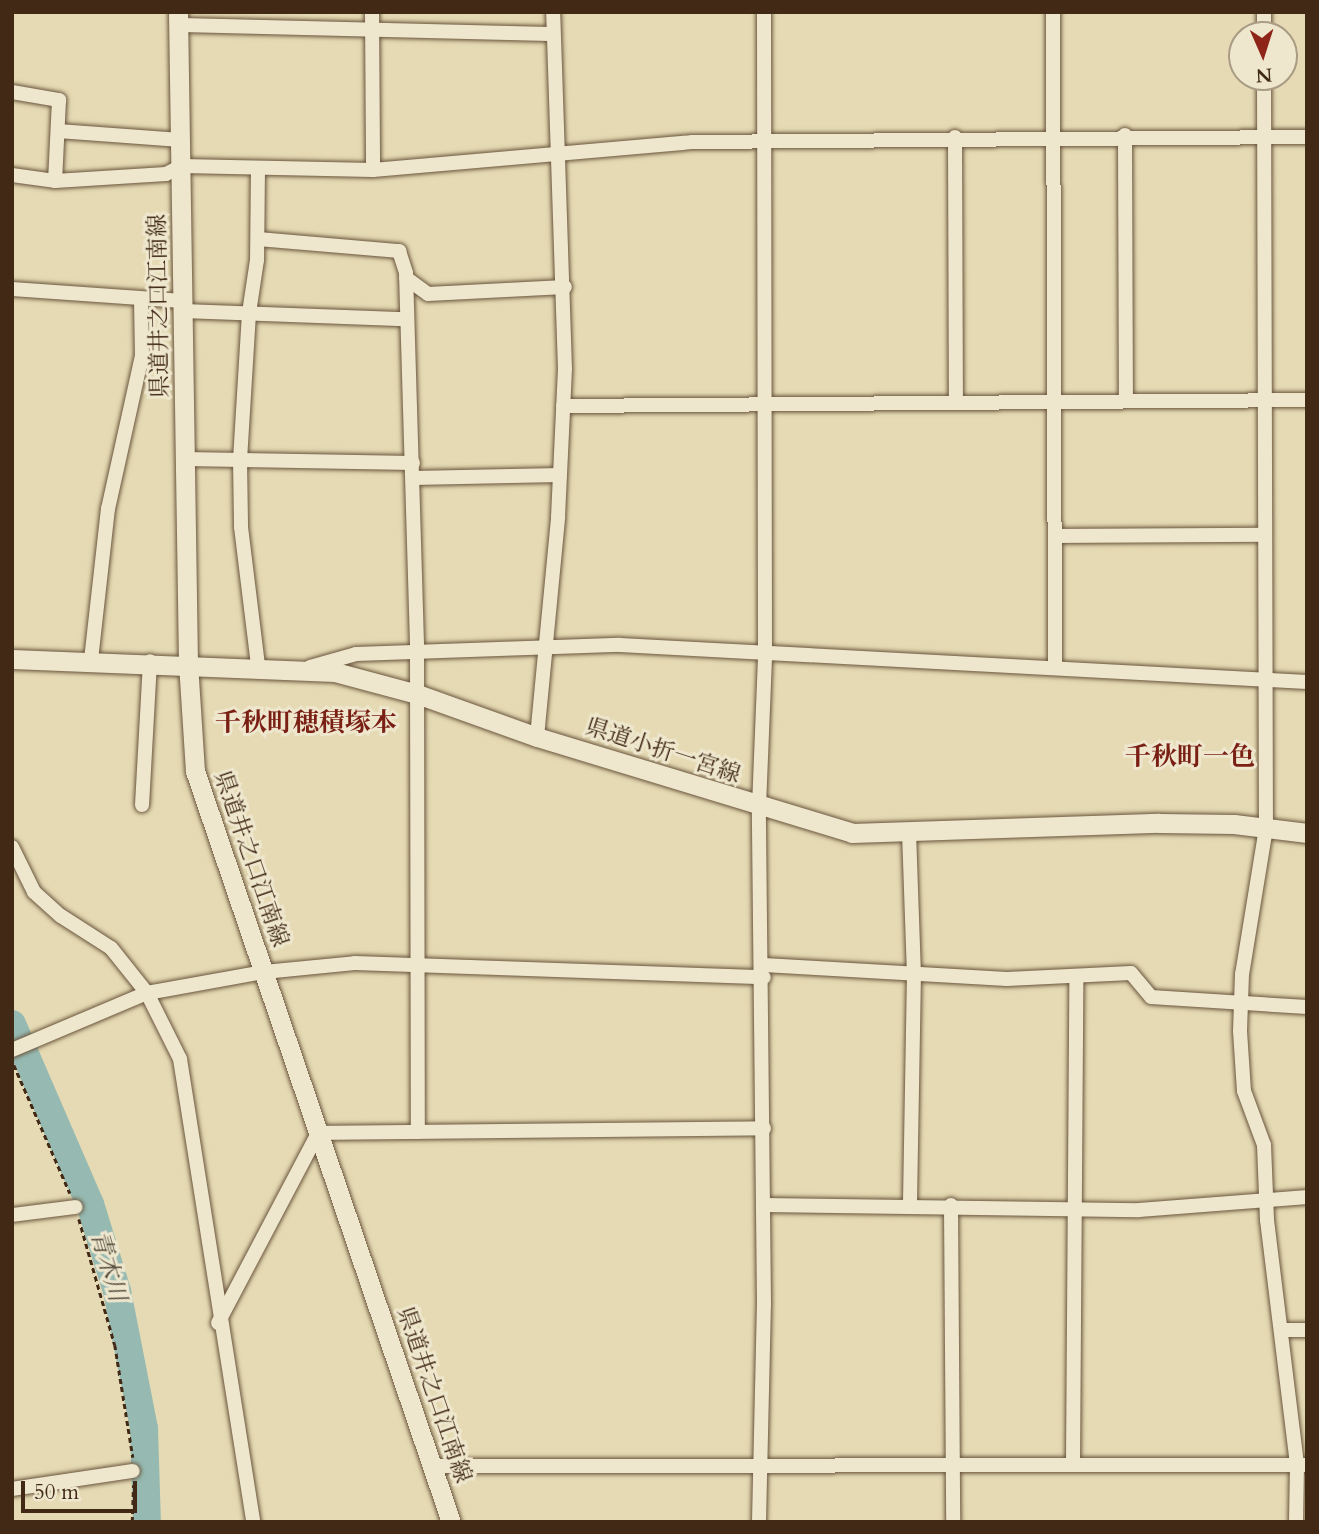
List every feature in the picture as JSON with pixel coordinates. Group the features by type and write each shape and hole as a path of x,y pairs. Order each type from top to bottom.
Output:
{"main road":[{"name":"県道井之口江南線","path":"178,19 188,663 195,771 451,1522"},
{"name":"県道小折一宮線","path":"12,659 305,668 417,694 537,737 759,807 852,833 1159,823 1266,828 1307,833"}],"street":[{"path":"372,12 373,170"},
{"path":"537,737 547,647 564,406 565,287 556,153 553,12"},
{"path":"759,1522 764,1205 764,971 759,807 765,655 764,12"},
{"path":"1053,12 1055,667"},
{"path":"178,19 372,33 553,34"},
{"path":"1264,91 1263,535 1266,828 1240,1002 1244,1091 1264,1145 1266,1198 1281,1330 1302,1465 1296,1522"},
{"path":"12,92 59,100 55,181"},
{"path":"58,131 181,140"},
{"path":"1125,135 1126,400"},
{"path":"12,175 55,181 166,174 182,166 373,170 556,153 764,140 1125,135 1264,139 1307,137"},
{"path":"955,137 956,401"},
{"path":"258,168 258,239 249,313 240,460 242,527 258,666"},
{"path":"258,239 399,251 406,278 405,319 413,470 417,652 418,1132"},
{"path":"406,278 428,294 565,287"},
{"path":"12,289 141,299 249,313 405,319"},
{"path":"91,660 108,509 142,356 141,299"},
{"path":"564,406 763,402 1307,400"},
{"path":"185,459 560,475"},
{"path":"1055,536 1263,535"},
{"path":"305,668 356,654 620,645 765,655 1055,667 1307,682"},
{"path":"142,805 149,662"},
{"path":"909,832 914,973 910,1205"},
{"path":"12,847 34,892 61,916 111,948 147,993 180,1059 218,1323 253,1522"},
{"path":"12,1050 147,993 264,972 355,963 914,973 1007,979 1131,973 1151,997 1307,1007"},
{"path":"1073,1464 1071,1207 1076,976"},
{"path":"218,1323 318,1133 764,1128"},
{"path":"764,1205 951,1205 1139,1210 1266,1198 1307,1197"},
{"path":"951,1205 953,1522"},
{"path":"12,1216 75,1207"},
{"path":"1281,1330 1307,1330"},
{"path":"433,1466 760,1462 1302,1465"},
{"path":"12,1489 133,1471"}],"path":[{"path":"12,1062 75,1207 115,1345 133,1471 132,1522"}],"waterway":[{"name":"青木川","path":"12,1024 90,1204 117,1291 144,1429 147,1522"}],"district":[{"name":"千秋町穂積塚本","path":"306,723"},
{"name":"千秋町一色","path":"1190,757"}]}
